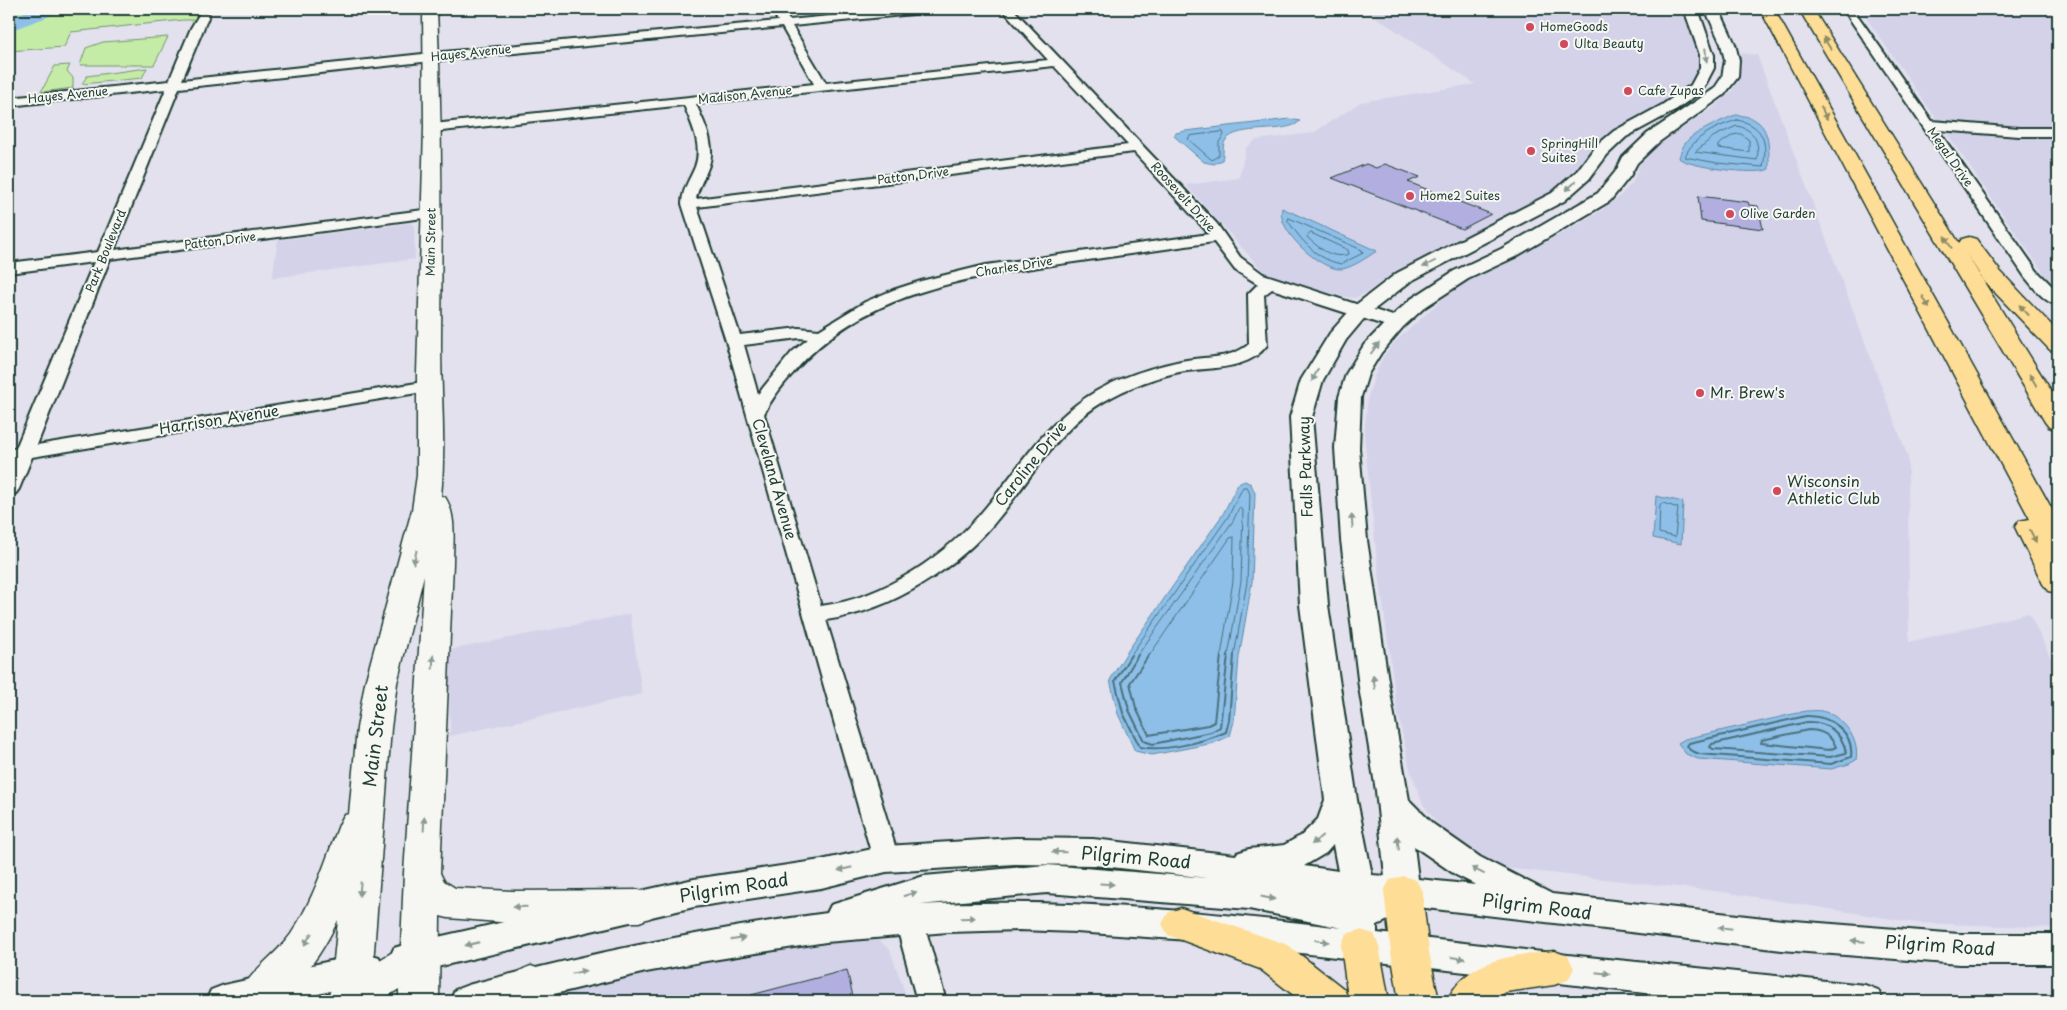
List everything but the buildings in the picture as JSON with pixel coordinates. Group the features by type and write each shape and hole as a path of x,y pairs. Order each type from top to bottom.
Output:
{"highway":[{"path":"1767,9 2058,545"},
{"path":"1806,9 2058,422"},
{"path":"1846,74 1992,276 2058,345"},
{"path":"1976,393 2021,514 2058,584"},
{"path":"1403,892 1410,952 1419,1001"},
{"path":"1359,917 1369,1001"},
{"path":"1181,924 1274,957 1330,1001"},
{"path":"1467,1001 1476,989 1495,979 1518,973 1554,968"}],"main road":[{"name":"Main Street","path":"350,993 374,728 381,683 424,519 430,475 429,386 433,128 430,9"},
{"name":"Main Street","path":"419,1001 422,872 439,563 439,521 430,475"},
{"path":"262,992 294,960 309,938 320,916 368,798"},
{"path":"422,872 430,891 448,903 512,907 639,906"},
{"path":"350,993 419,956"}],"street":[{"path":"777,9 822,87"},
{"name":"Hayes Avenue","path":"9,102 432,57 933,9"},
{"name":"Roosevelt Drive","path":"1007,9 1168,180 1218,237 1238,266 1250,276 1396,323"},
{"name":"Falls Parkway","path":"1359,917 1314,605 1302,417 1312,380 1337,337 1360,311 1404,278 1558,197 1583,175 1601,151 1620,134 1668,108 1697,88 1707,68 1707,55 1691,9"},
{"path":"797,930 924,890 1047,879 1249,895 1359,917 1383,907 1403,892 1393,804 1365,625 1354,540 1347,448 1350,397 1357,374 1372,350 1418,302 1461,275 1508,253 1604,197 1624,172 1629,161 1652,138 1719,92 1730,77 1732,60 1728,44 1712,9"},
{"name":"Megal Drive","path":"1848,9 2031,274 2043,288 2058,300"},
{"name":"Park Boulevard","path":"9,489 16,453 104,256 198,24 204,15"},
{"name":"Madison Avenue","path":"433,128 1058,62"},
{"name":"Cleveland Avenue","path":"689,101 704,146 704,158 692,186 690,204 734,341 886,859"},
{"path":"1927,125 2020,132 2058,132"},
{"name":"Patton Drive","path":"690,204 1136,148"},
{"name":"Patton Drive","path":"9,268 431,214"},
{"name":"Charles Drive","path":"755,414 761,402 795,358 822,335 875,303 951,277 986,270 1218,237"},
{"name":"Caroline Drive","path":"813,615 830,614 850,608 892,590 939,563 968,540 992,513 1052,434 1089,403 1110,391 1146,376 1181,366 1245,356 1258,345 1256,294 1269,283"},
{"path":"734,341 799,332 822,335"},
{"name":"Harrison Avenue","path":"16,453 429,386"},
{"path":"1212,865 1290,858 1314,844 1332,826 1341,800"},
{"path":"1393,804 1421,832 1468,866 1552,909"},
{"name":"Pilgrim Road","path":"419,956 694,893 821,874 886,859 1015,851 1093,852 1212,865 1359,917 1410,952 1864,1001"},
{"name":"Pilgrim Road","path":"1403,892 1782,934 1950,948 1995,950 2058,949"},
{"name":"Pilgrim Road","path":"468,1001 524,992 677,950 797,930 910,920 1016,916 1150,920 1181,924 1359,917"},
{"path":"910,920 932,1001"},
{"path":"224,1001 262,992 350,993"}],"shaded area":[{"path":"1364,9 1685,9 1702,52 1696,79 1681,95 1620,129 1594,148 1570,177 1545,197 1428,255 1355,298 1340,296 1275,277 1262,270 1186,185 1239,178 1246,148 1256,140 1313,133 1361,102 1475,84"},
{"path":"1860,9 2058,9 2058,289 2045,275"},
{"path":"1737,53 1757,55 1908,457 1909,642 2029,613 2058,673 2058,928 1917,923 1723,892 1496,867 1449,839 1423,804 1410,769 1397,709 1376,551 1364,435 1368,396 1383,357 1396,341 1449,293 1474,277 1566,231 1602,210 1619,197 1632,183 1642,160 1658,142 1712,109 1732,91 1739,78 1742,65"},
{"path":"411,223 414,226 415,259 272,278 278,240"},
{"path":"630,614 642,694 450,736 449,650"},
{"path":"856,936 880,941 890,950 908,1001 531,1001 755,950"}],"green space":[{"path":"9,9 207,9 204,20 183,20 71,32 64,47 9,51"},
{"path":"168,37 154,65 80,65 86,48 103,42"},
{"path":"70,65 67,71 73,78 73,88 41,92 55,66"},
{"path":"147,68 142,78 82,84 87,76"}],"water":[{"path":"1736,115 1756,120 1762,126 1768,141 1769,169 1752,172 1724,170 1695,165 1679,158 1683,147 1690,138"},
{"path":"1290,119 1300,121 1284,128 1251,130 1231,136 1224,143 1222,160 1214,164 1204,162 1174,136 1176,133 1185,131"},
{"path":"1282,208 1377,251 1347,268 1333,268 1312,256 1292,237 1285,227"},
{"path":"1245,481 1251,484 1255,493 1252,582 1239,657 1234,721 1230,736 1214,743 1152,755 1135,751 1118,714 1110,680 1127,652 1223,514 1238,484"},
{"path":"1656,496 1683,502 1681,544 1653,538"},
{"path":"1806,711 1822,711 1843,723 1853,737 1857,752 1856,760 1831,769 1698,759 1686,754 1678,743 1685,739"}],"waterway":[{"path":"9,25 51,9"}],"place":[{"name":"HomeGoods","path":"1530,27"},
{"name":"Ulta Beauty","path":"1564,44"},
{"name":"Cafe Zupas","path":"1628,91"},
{"name":"SpringHill Suites","path":"1531,151"},
{"name":"Home2 Suites","path":"1410,196"},
{"name":"Olive Garden","path":"1730,214"},
{"name":"Mr. Brew's","path":"1700,393"},
{"name":"Wisconsin Athletic Club","path":"1777,491"}]}
